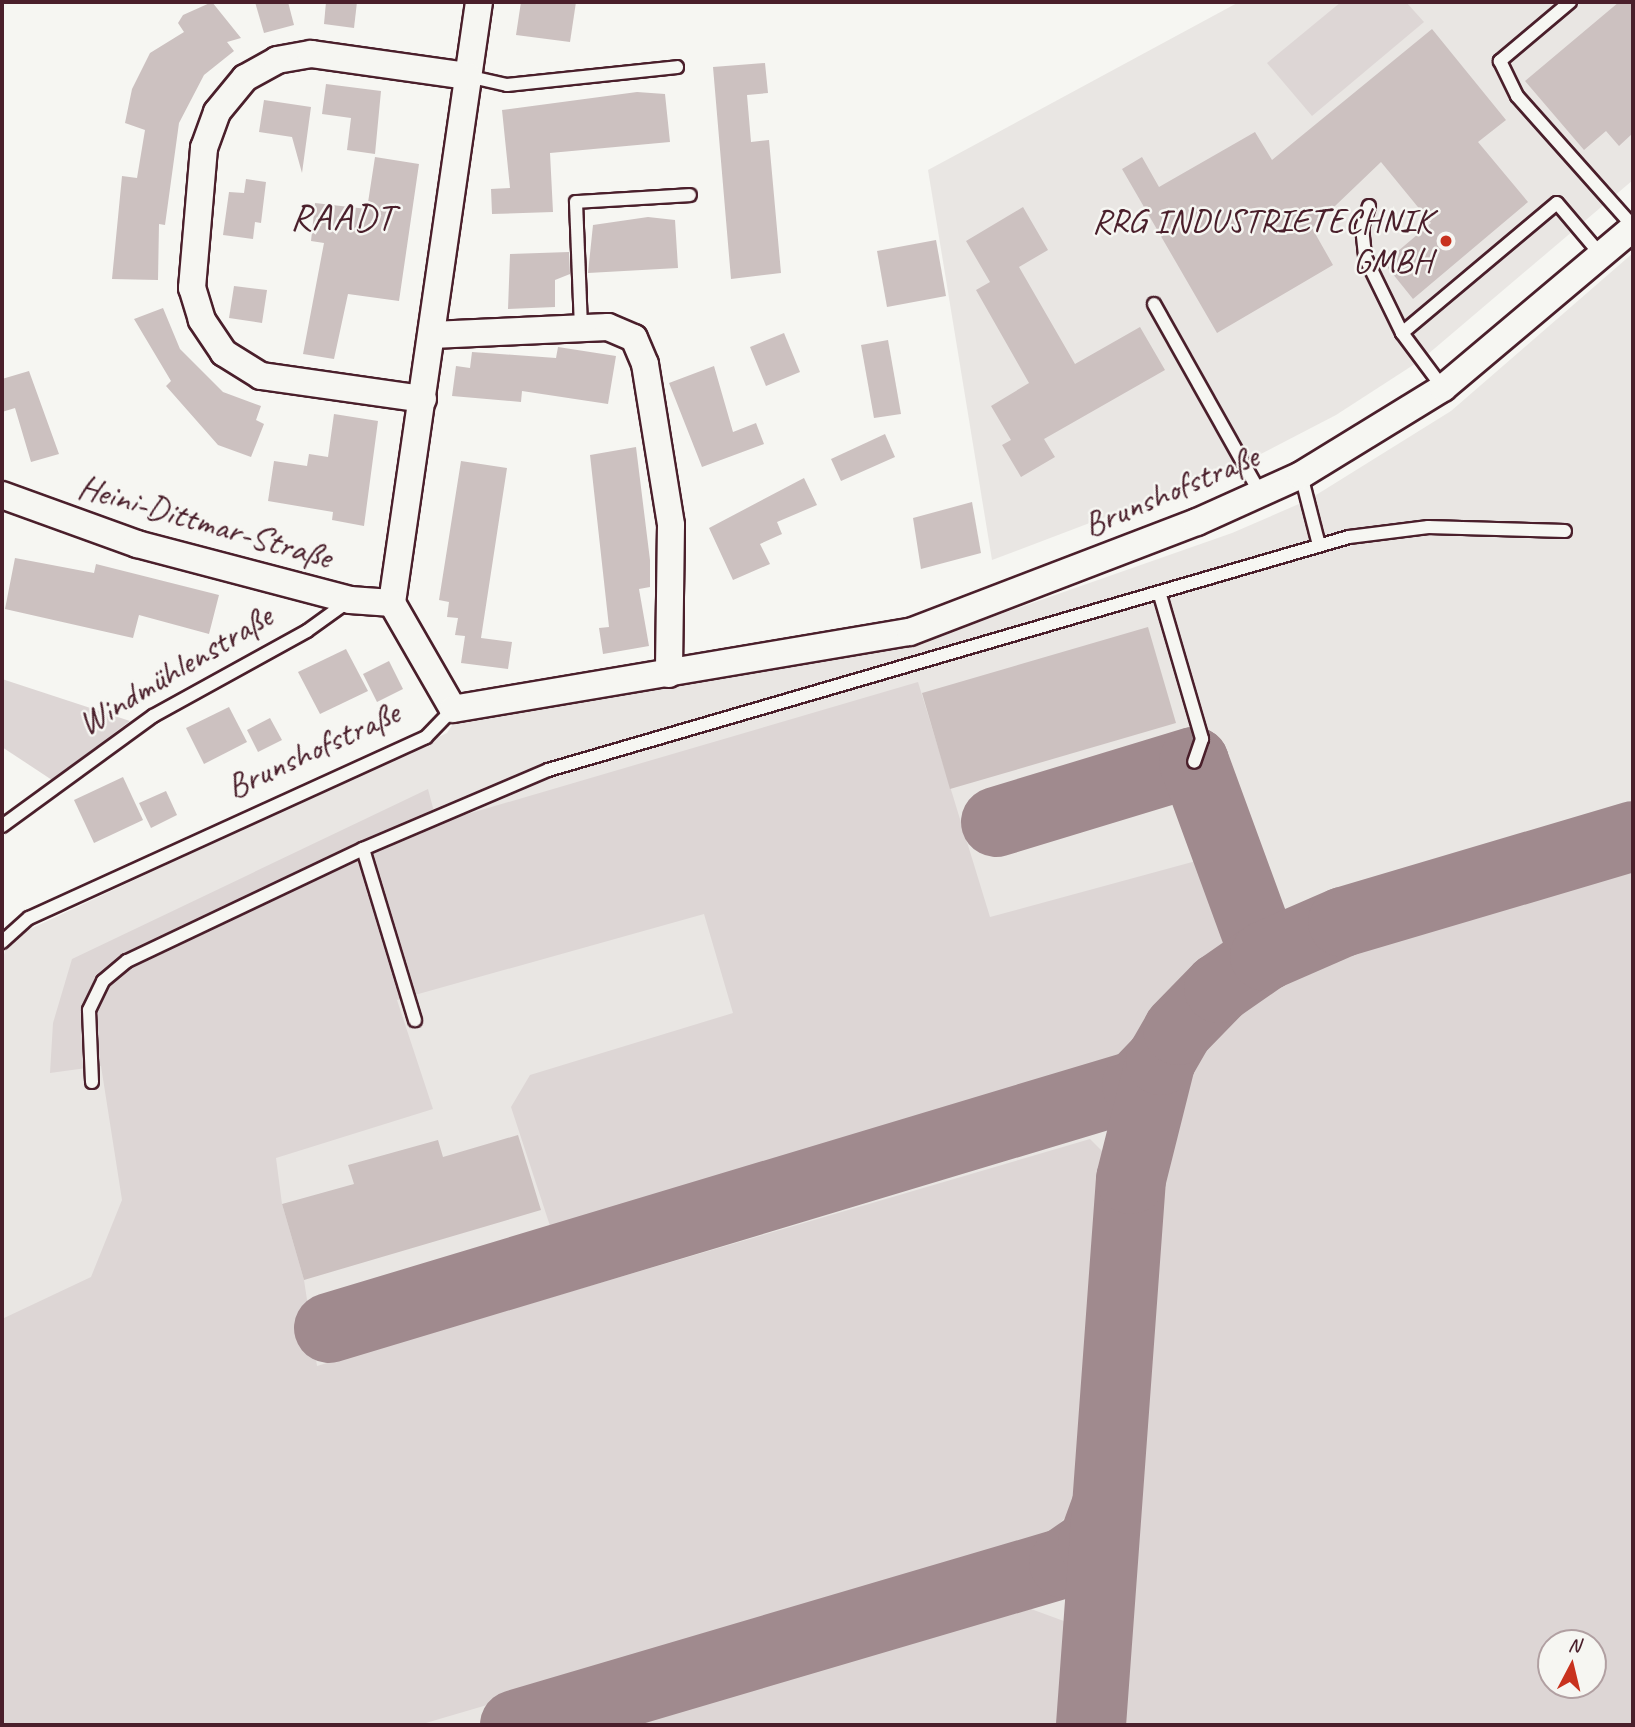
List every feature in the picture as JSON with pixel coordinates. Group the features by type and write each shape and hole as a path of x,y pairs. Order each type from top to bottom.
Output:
{"street":[{"path":"453,709 392,603 479,2"},
{"path":"423,399 261,376 224,353 202,320 192,288 204,148 217,112 245,78 277,60 311,54 467,76"},
{"name":"Brunshofstraße","path":"453,709 910,632 1260,493 1301,475 1443,388 1633,227"},
{"path":"432,335 608,327 634,338 645,364 671,525 669,674"},
{"name":"Heini-Dittmar-Straße","path":"2,495 137,544 350,600 392,603"}],"lane":[{"path":"1570,2 1500,61 1517,96 1633,227"},
{"path":"467,76 507,85 677,67"},
{"path":"581,327 576,202 690,195"},
{"path":"1402,333 1556,203 1601,255"},
{"path":"1369,206 1362,227 1365,257 1402,333 1443,388"},
{"path":"1154,304 1260,493"},
{"path":"1301,475 1319,545"},
{"path":"92,1082 89,1010 103,981 127,961 363,849 548,770 1160,595 1319,545 1427,527 1564,531"},
{"path":"1160,595 1202,739 1194,762"},
{"name":"Windmühlenstraße","path":"2,826 153,716 307,632 350,600"},
{"name":"Brunshofstraße","path":"2,942 29,918 426,737 453,709"},
{"path":"363,849 415,1020"}],"shaded area":[{"path":"1239,2 1633,2 1633,180 1421,360 1336,415 1232,469 992,560 928,170"},
{"path":"1341,2 1406,2 1424,22 1312,116 1267,63"},
{"path":"1633,253 1633,1725 2,1725 2,961 9,939 447,733 456,719 907,647 1232,533 1308,500 1451,411"},
{"path":"2,679 130,721 52,780 2,747"},
{"path":"918,682 990,917 1196,861 1223,941 1214,964 1115,1066 552,1232 511,1107 530,1075 733,1013 704,914 397,1000 433,1109 276,1158 282,1204 304,1280 317,1366 1090,1139 1108,1157 1081,1501 1042,1542 419,1725 2,1725 2,1319 91,1277 122,1200 101,1066 50,1073 53,1023 72,959 428,789 437,823"},
{"path":"1633,862 1633,1725 1118,1725 1160,1203 1184,1094 1204,1044 1262,990 1349,945"},
{"path":"1031,1609 1072,1624 1065,1725 619,1725"}],"building":[{"path":"212,2 241,38 227,42 234,51 204,75 179,123 165,225 159,224 158,280 112,279 122,176 137,178 145,130 125,123 132,89 150,53 184,32 178,23 183,15"},
{"path":"255,2 288,2 294,25 264,33"},
{"path":"326,2 357,2 354,28 324,24"},
{"path":"521,2 576,2 570,42 516,35"},
{"path":"1619,2 1633,2 1633,133 1619,146 1606,131 1584,150 1525,81"},
{"path":"1432,29 1506,120 1478,142 1528,202 1413,299 1384,263 1431,223 1381,162 1312,228 1333,265 1217,333 1122,169 1142,157 1159,187 1255,132 1272,160"},
{"path":"765,63 768,93 747,95 751,142 769,140 781,273 731,279 713,67"},
{"path":"326,84 381,91 375,154 347,150 351,118 322,114"},
{"path":"637,92 665,94 670,142 550,153 553,212 492,214 491,189 510,188 502,110"},
{"path":"264,100 311,107 302,173 292,137 259,132"},
{"path":"375,157 419,164 399,301 348,294 334,359 303,354 324,243 311,241 315,203 367,209"},
{"path":"246,179 266,182 261,223 255,222 253,239 223,235 229,192 244,193"},
{"path":"1023,207 1048,250 1019,267 1075,364 1140,327 1165,370 1044,439 1055,457 1021,477 1002,445 1011,440 991,406 1029,383 976,290 990,282 966,241"},
{"path":"648,217 675,220 678,268 588,273 593,225"},
{"path":"936,240 946,296 887,307 877,251"},
{"path":"569,252 570,274 555,280 555,307 508,309 510,254"},
{"path":"234,286 267,290 262,323 229,318"},
{"path":"163,308 180,349 223,392 261,406 256,420 264,424 251,457 218,445 166,386 171,381 134,319"},
{"path":"784,333 800,372 766,386 750,347"},
{"path":"888,340 901,414 874,418 861,345"},
{"path":"558,347 616,356 608,404 522,391 521,402 452,396 456,366 470,368 472,352 556,358"},
{"path":"714,366 733,432 756,423 764,444 702,467 669,383"},
{"path":"29,371 59,454 31,462 15,408 2,412 2,379"},
{"path":"334,414 378,421 364,526 332,520 333,512 268,501 274,461 307,466 309,454 328,457"},
{"path":"885,434 895,457 841,481 831,459"},
{"path":"636,447 650,560 650,587 639,589 649,646 603,654 599,628 609,627 590,455"},
{"path":"461,461 507,468 481,638 512,642 508,669 461,663 465,636 455,635 458,618 447,617 449,602 439,600"},
{"path":"804,478 817,505 777,522 782,534 760,544 770,564 733,580 709,528"},
{"path":"972,502 981,553 921,569 913,518"},
{"path":"15,558 94,573 96,564 219,595 209,634 139,615 133,638 5,609"},
{"path":"1148,627 1176,723 950,789 922,693"},
{"path":"346,649 368,691 320,714 298,672"},
{"path":"389,661 403,689 377,702 363,674"},
{"path":"229,707 247,742 204,764 186,728"},
{"path":"270,718 282,740 258,752 247,730"},
{"path":"123,777 143,820 94,843 74,800"},
{"path":"166,791 177,815 151,828 139,803"},
{"path":"518,1135 541,1210 304,1280 282,1204 354,1184 348,1165 438,1140 443,1157"}],"taxiway":[{"path":"996,822 1194,762 1265,956"},
{"path":"1091,1725 1131,1179 1161,1060 1178,1030 1219,988 1265,956 1343,922 1633,836"},
{"path":"329,1328 1137,1085 1161,1060"},
{"path":"515,1725 1064,1563 1093,1543 1106,1508"}],"place":[{"name":"RRG INDUSTRIETECHNIK GMBH","path":"1446,241"}],"district":[{"name":"RAADT","path":"343,217"}]}
